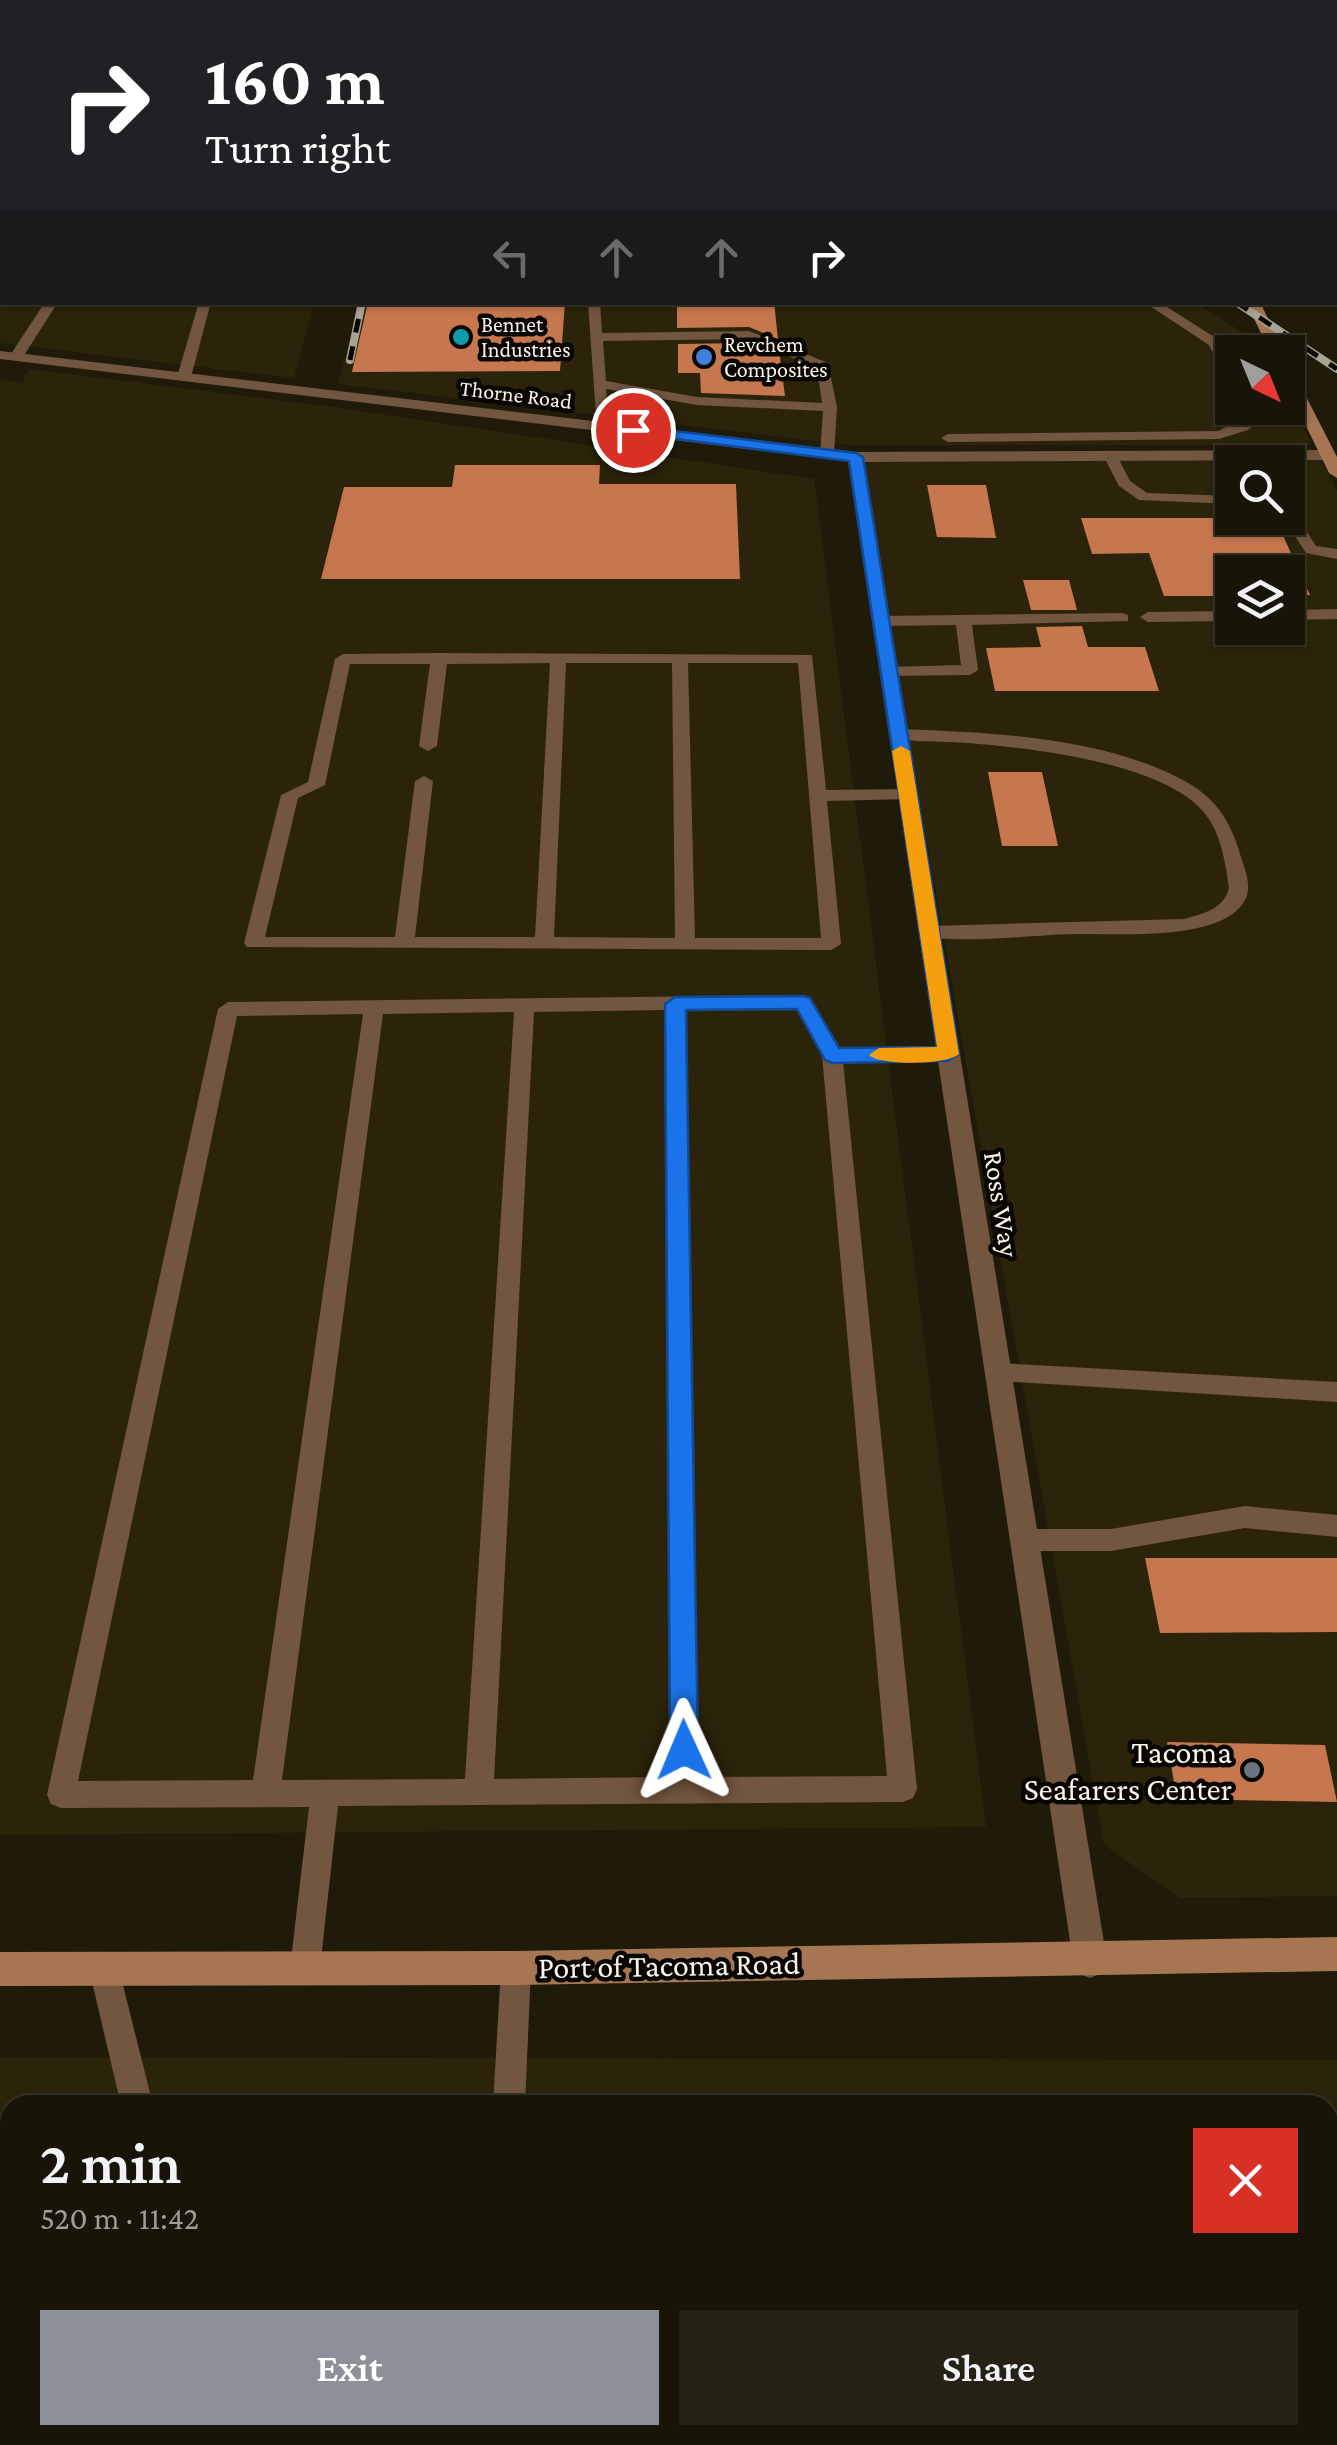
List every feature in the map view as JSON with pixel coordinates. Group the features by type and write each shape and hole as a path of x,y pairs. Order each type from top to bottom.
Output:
{"main road":[{"path":"1254,305 1269,335"},
{"path":"1305,413 1332,456 1337,473"},
{"name":"Port of Tacoma Road","path":"0,1969 516,1968 1337,1954"}],"street":[{"name":"Thorne Road","path":"8,356 856,457 1332,456"},
{"name":"Ross Way","path":"856,457 1090,1961"}],"lane":[{"path":"8,356 50,305"},
{"path":"184,377 204,305"},
{"path":"594,305 602,427"},
{"path":"1155,305 1215,345"},
{"path":"597,336 749,335 823,366 830,407 827,454"},
{"path":"598,384 697,401 830,407"},
{"path":"948,438 1219,435 1243,425"},
{"path":"1111,457 1124,483 1144,498 1215,500"},
{"path":"1302,535 1311,550 1337,554"},
{"path":"1305,615 1337,614"},
{"path":"1148,617 1215,616"},
{"path":"881,621 1122,618"},
{"path":"889,672 970,670 963,620"},
{"path":"343,658 680,658 806,658 831,944 254,944 290,795 316,785 343,658"},
{"path":"428,746 438,658"},
{"path":"544,944 558,658"},
{"path":"680,658 686,944"},
{"path":"898,734 1009,741 1140,768 1207,804 1221,823 1240,884 1234,904 1217,918 1184,925 929,932"},
{"path":"404,944 424,781"},
{"path":"820,796 908,794"},
{"path":"803,1002 832,1056 902,1788 61,1796 228,1009 675,1004 803,1002"},
{"path":"675,1004 684,1790"},
{"path":"479,1791 524,1006"},
{"path":"266,1792 374,1008"},
{"path":"832,1056 948,1054"},
{"path":"998,1372 1337,1392"},
{"path":"1024,1540 1111,1540 1245,1517 1337,1526"},
{"path":"305,1968 325,1791"},
{"path":"510,2095 516,1968"},
{"path":"104,1969 135,2095"}],"shaded area":[{"path":"0,305 313,305 294,378 0,343"},
{"path":"359,305 1199,305 1247,335 1215,335 1215,425 1302,425 1312,445 850,445 338,384"},
{"path":"29,369 333,407 814,479 986,1827 0,1835 0,380 22,383"},
{"path":"1305,459 1320,459 1337,491 1337,1896 1180,1898 1104,1845 860,462 1215,460 1215,535 1305,535"},
{"path":"0,2057 1337,2060 1337,2095 0,2095"}],"building":[{"name":"Bennet Industries","path":"367,305 565,305 560,371 352,372"},
{"path":"677,305 774,305 778,339 749,327 677,328"},
{"name":"Revchem Composites","path":"746,343 780,357 785,396 701,393 700,373 678,373 678,344"},
{"path":"455,465 600,465 599,484 736,484 740,579 321,579 344,487 452,487"},
{"path":"927,485 986,485 996,538 937,537"},
{"path":"1081,518 1215,518 1215,535 1283,535 1292,555 1215,555 1215,596 1164,596 1149,553 1092,554"},
{"path":"1023,580 1069,580 1077,610 1031,610"},
{"path":"1082,626 1088,647 1145,647 1159,691 995,691 986,648 1041,647 1036,627"},
{"path":"988,772 1042,772 1058,846 1002,846"},
{"path":"1145,1558 1337,1558 1337,1632 1160,1633"},
{"name":"Tacoma Seafarers Center","path":"1167,1742 1325,1745 1337,1802 1177,1799"}],"railway":[{"path":"350,360 361,305"},
{"path":"1241,305 1337,369"}],"slow traffic":[{"path":"879,1055 948,1054 901,751"}],"place":[{"name":"Bennet Industries","path":"461,337"},
{"name":"Revchem Composites","path":"704,357"},
{"name":"Tacoma Seafarers Center","path":"1252,1770"}],"route":[{"path":"633,430 856,457 948,1054 832,1056 803,1002 675,1004 684,1750"}]}
